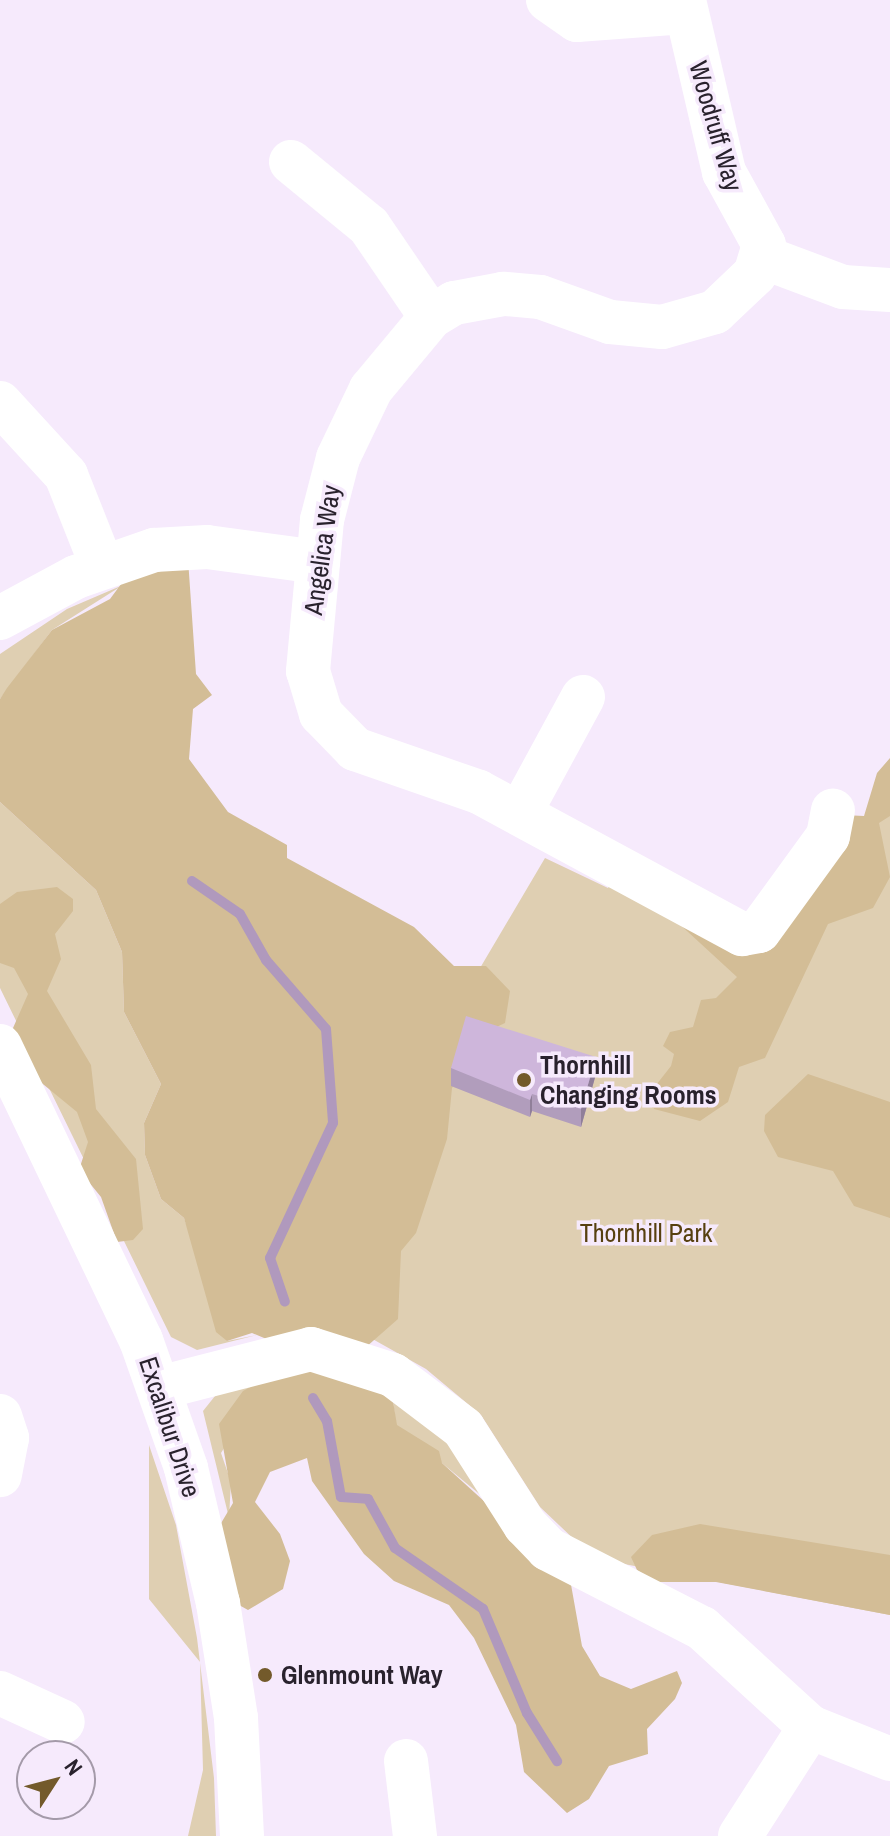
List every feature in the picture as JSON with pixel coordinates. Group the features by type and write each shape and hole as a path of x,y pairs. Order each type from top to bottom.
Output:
{"street":[{"path":"548,0 577,20 684,6"},
{"name":"Woodruff Way","path":"684,6 724,172 759,232 763,257"},
{"path":"291,162 369,226 431,317"},
{"path":"763,257 843,287 890,290"},
{"name":"Angelica Way","path":"763,257 739,291 689,323 635,326 503,294 454,303 431,317 395,355 349,429 327,494 308,671 334,731 375,760 451,779 752,935 828,836 833,810"},
{"path":"0,403 66,475 102,566"},
{"path":"0,617 102,566 179,547 318,562"},
{"path":"520,813 583,697"},
{"name":"Excalibur Drive","path":"0,1046 159,1388 218,1603 236,1718 242,1836"},
{"path":"159,1388 311,1349 393,1375 463,1428 525,1525 548,1549 702,1628 810,1727 890,1759"},
{"path":"0,1416 7,1438 0,1475"},
{"path":"0,1693 63,1722"},
{"path":"740,1836 810,1727"},
{"path":"406,1761 415,1836"}],"green space":[{"path":"123,585 52,630 0,699 0,654 67,609"},
{"name":"Thornhill Park","path":"890,789 890,1615 624,1564 579,1544 540,1507 481,1415 426,1369 360,1332 470,985 545,858 608,888 614,878 761,961"},
{"path":"0,802 96,890 122,952 124,1012 161,1084 144,1123 145,1155 161,1199 184,1218 227,1341 257,1335 197,1350 171,1337 0,988"},
{"path":"269,1377 221,1453 231,1482 229,1518 203,1411 219,1391"},
{"path":"393,1401 455,1449 483,1497 396,1425"},
{"path":"149,1445 176,1525 200,1662 149,1599"},
{"path":"200,1663 214,1778 216,1836 188,1836 203,1770"}],"shaded area":[{"path":"188,559 196,674 212,695 193,709 189,759 228,812 287,845 287,858 414,927 454,966 486,966 510,991 505,1023 486,1032 452,1088 447,1139 416,1233 401,1251 398,1319 365,1348 361,1381 393,1401 397,1425 439,1451 442,1463 570,1579 582,1646 600,1676 631,1689 677,1671 682,1683 675,1699 647,1729 648,1754 609,1766 589,1799 567,1813 524,1772 516,1725 474,1638 449,1605 394,1581 364,1554 312,1481 307,1458 270,1472 255,1502 280,1534 290,1561 283,1589 248,1610 230,1600 217,1530 233,1503 219,1424 243,1391 269,1377 276,1343 252,1333 227,1341 216,1332 184,1218 161,1199 145,1155 144,1123 161,1084 124,1012 122,952 96,890 0,802 0,699 7,688 52,630 110,599 139,560"},
{"path":"890,758 890,816 879,823 890,877 873,908 828,924 765,1058 739,1067 728,1102 700,1121 654,1109 649,1094 671,1066 674,1054 663,1046 670,1032 693,1027 701,1000 716,998 737,977 675,920 761,953 843,815 864,816 877,773"},
{"path":"57,887 73,899 73,911 55,934 61,959 47,991 91,1065 96,1109 136,1159 143,1229 133,1240 117,1242 101,1197 79,1170 88,1142 77,1112 38,1080 13,1028 28,994 14,968 0,963 0,904 17,892"},
{"path":"808,1074 890,1102 890,1218 854,1206 833,1171 778,1157 764,1131 765,1115"},
{"path":"700,1524 890,1555 890,1615 716,1582 653,1582 637,1570 631,1557 652,1535"}],"building":[{"name":"Thornhill Changing Rooms","path":"466,1016 596,1057 581,1109 532,1094 530,1100 451,1068"}],"waterway":[{"path":"192,881 240,914 266,960 326,1029 333,1123 270,1258 285,1302"},
{"path":"313,1398 327,1421 341,1497 368,1499 395,1548 483,1609 527,1713 557,1761"}],"place":[{"name":"Thornhill Changing Rooms","path":"524,1080"},
{"name":"Glenmount Way","path":"265,1675"}]}
